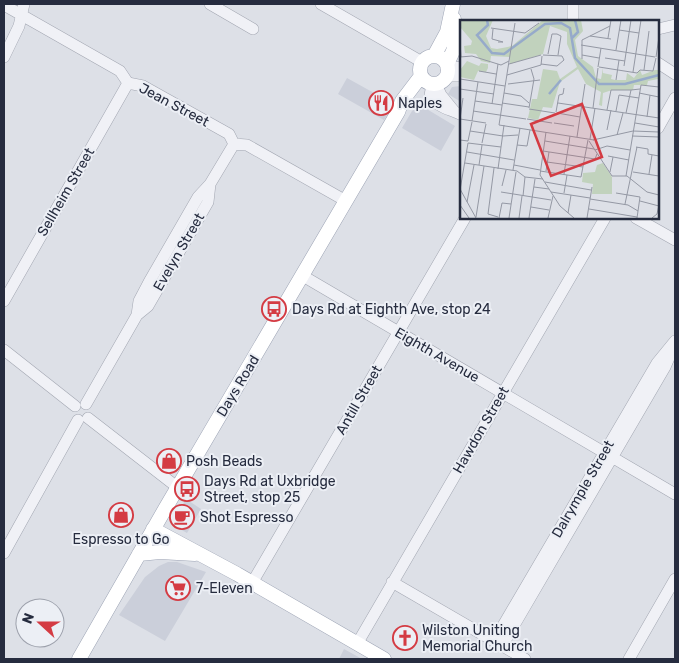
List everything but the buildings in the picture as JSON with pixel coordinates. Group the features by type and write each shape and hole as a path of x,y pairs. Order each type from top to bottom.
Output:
{"main road":[{"path":"437,76 420,69 444,38 453,9"},
{"path":"437,76 454,49 456,24 453,9"},
{"path":"428,59 441,58 437,76"},
{"name":"Days Road","path":"79,659 177,487 398,112 424,92 437,76"},
{"path":"153,529 201,554 384,659"},
{"path":"139,554 160,552 201,554"}],"street":[{"path":"210,4 224,7 253,29"},
{"path":"321,4 428,59"},
{"path":"573,4 573,20"},
{"name":"Jean Street","path":"4,5 23,9 28,20 120,71 128,83 143,86 229,134 234,144 247,145 346,201"},
{"path":"4,57 15,36 23,9"},
{"path":"659,29 675,25"},
{"path":"659,64 675,74"},
{"path":"437,76 460,69"},
{"path":"437,76 460,76"},
{"path":"437,76 458,113"},
{"name":"Sellheim Street","path":"4,301 128,83"},
{"path":"659,126 675,98"},
{"name":"Evelyn Street","path":"81,405 137,315 148,306 208,202 210,184 234,144"},
{"name":"Antill Street","path":"252,583 464,219"},
{"name":"Hawdon Street","path":"357,644 605,219"},
{"path":"638,219 675,240"},
{"name":"Eighth Avenue","path":"303,276 675,494"},
{"name":"Dalrymple Street","path":"498,643 609,455 665,367 675,341"},
{"path":"4,350 90,411 83,419 4,553"},
{"path":"83,419 177,487"},
{"path":"629,659 675,580"},
{"path":"392,582 525,659"}],"shaded area":[{"path":"347,78 394,104 384,120 338,94"},
{"path":"460,86 460,101 448,94 452,87"},
{"path":"420,105 455,126 441,151 402,128 412,111"},
{"path":"186,499 201,509 187,533 171,524"},
{"path":"168,562 177,562 206,572 165,641 119,615 145,577 159,566"},
{"path":"344,649 362,659 339,659"}],"place":[{"name":"Naples","path":"381,103"},
{"name":"Days Rd at Eighth Ave, stop 24","path":"274,309"},
{"name":"Posh Beads","path":"169,461"},
{"name":"Days Rd at Uxbridge Street, stop 25","path":"187,489"},
{"name":"Espresso to Go","path":"121,515"},
{"name":"Shot Espresso","path":"182,517"},
{"name":"7-Eleven","path":"178,588"},
{"name":"Wilston Uniting Memorial Church","path":"405,638"}]}
